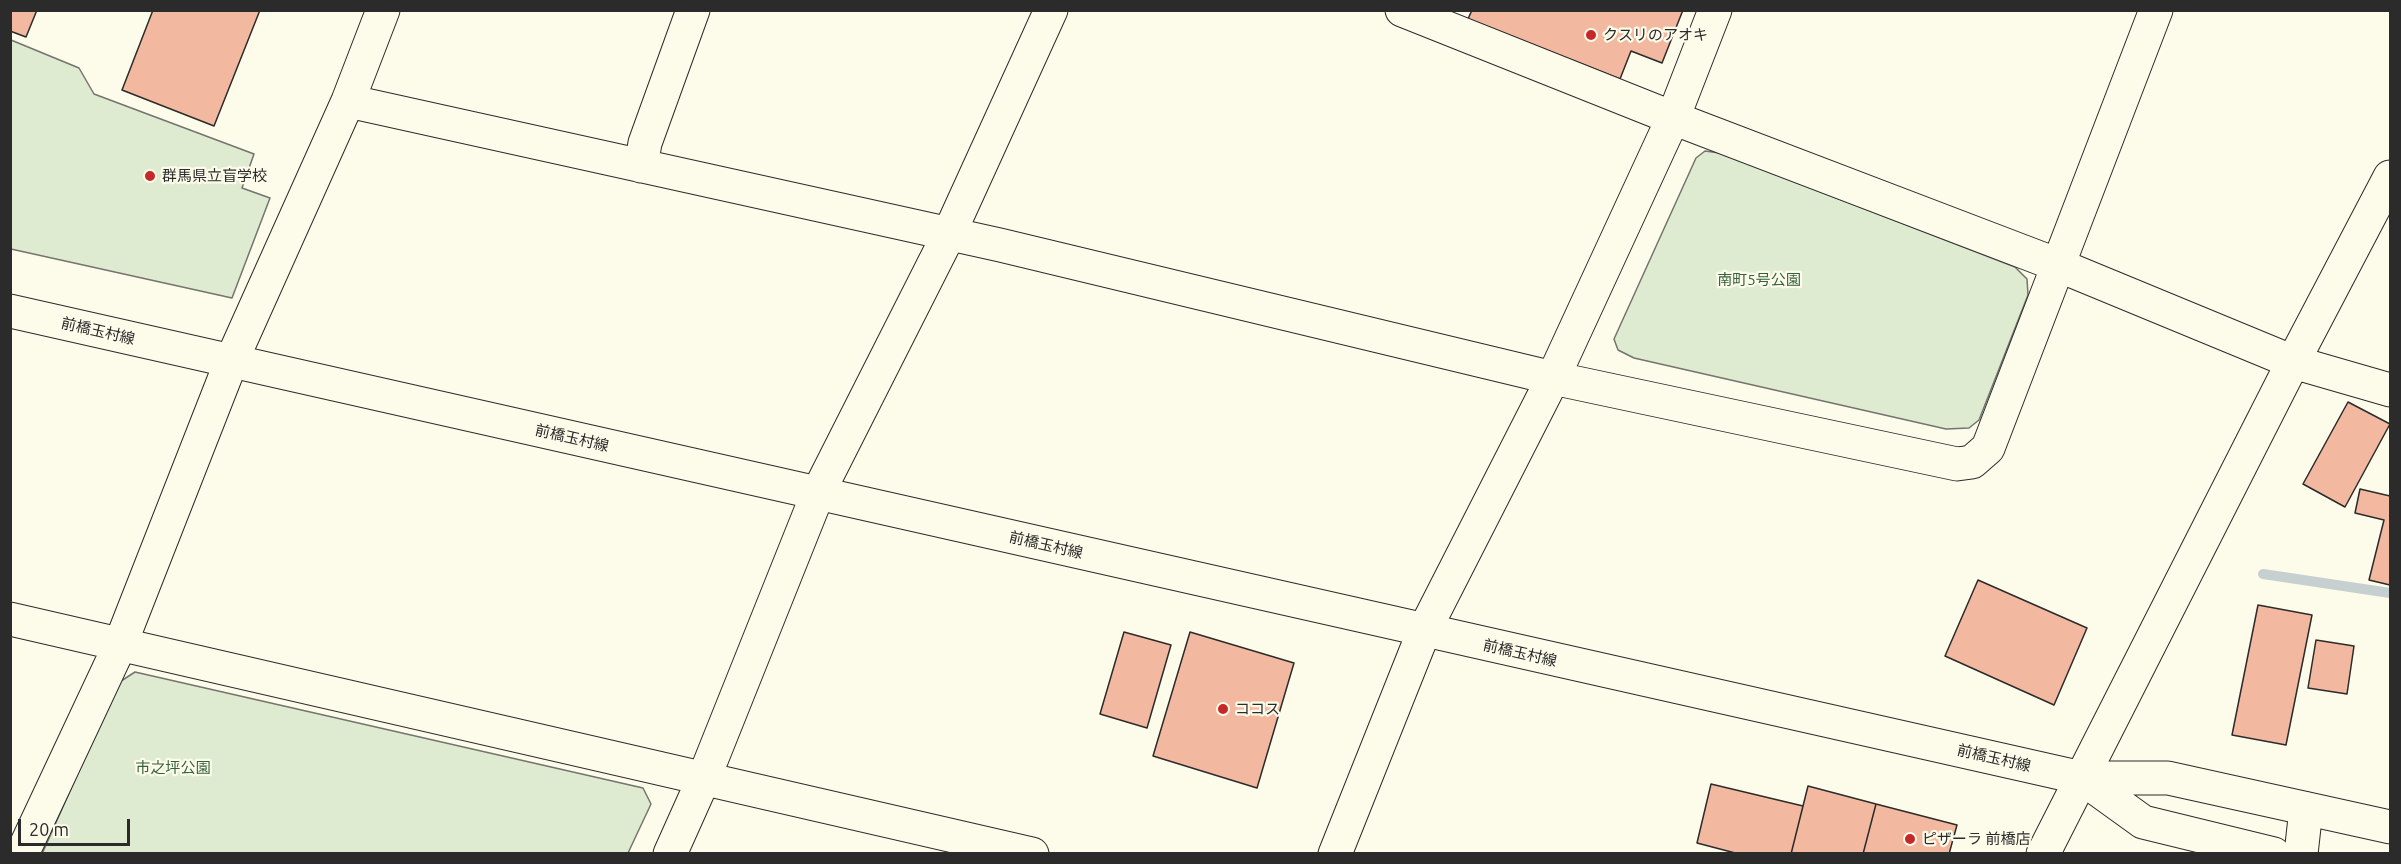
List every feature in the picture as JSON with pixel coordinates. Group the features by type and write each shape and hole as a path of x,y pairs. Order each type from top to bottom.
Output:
{"street":[{"path":"22,854 120,645 231,362 348,101 383,10"},
{"path":"641,166 645,143 693,10"},
{"path":"670,854 704,778 818,493 949,234 1051,10"},
{"path":"1335,854 1424,631 1553,378 1672,118 1715,10"},
{"path":"348,101 949,234 1553,378 1957,464 1972,462 1988,448 2156,10"},
{"path":"1419,14 1672,118 2058,265 2293,362 2391,390"},
{"path":"2043,854 2293,362 2391,177"},
{"name":"前橋玉村線","path":"10,311 2082,778 2168,778 2391,827"},
{"path":"10,619 1032,854"},
{"name":"前橋玉村線","path":"2082,778 2143,822 2274,854"},
{"path":"2301,854 2306,809"}],"green space":[{"path":"11,40 79,68 94,94 254,154 242,188 270,198 232,298 11,249"},
{"name":"南町5号公園","path":"1705,151 1720,153 2015,267 2027,279 2028,295 1979,420 1969,428 1946,429 1634,358 1618,350 1614,339 1696,158"},
{"name":"市之坪公園","path":"135,672 643,788 651,804 628,853 42,854 118,683"}],"building":[{"path":"10,10 37,10 26,37 10,31"},
{"path":"153,10 260,10 214,126 122,90"},
{"name":"クスリのアオキ","path":"1472,10 1683,10 1662,63 1631,51 1620,79 1468,19"},
{"path":"2348,402 2390,424 2345,507 2303,484"},
{"path":"2360,489 2390,496 2390,585 2369,580 2384,520 2355,513"},
{"path":"1978,580 2087,628 2054,705 1945,656"},
{"path":"2258,605 2312,615 2286,745 2232,735"},
{"path":"1124,632 1171,645 1147,728 1100,714"},
{"name":"ココス","path":"1190,632 1294,663 1257,788 1153,756"},
{"path":"2316,640 2354,646 2347,694 2308,688"},
{"path":"1711,784 1803,806 1791,854 1739,854 1697,843"},
{"path":"1808,786 1876,804 1863,854 1791,854"},
{"name":"ピザーラ 前橋店","path":"1876,804 1957,825 1949,854 1863,854"}],"waterway":[{"path":"2263,574 2390,593"}],"place":[{"name":"クスリのアオキ","path":"1591,35"},
{"name":"群馬県立盲学校","path":"150,176"},
{"name":"ココス","path":"1223,709"},
{"name":"ピザーラ 前橋店","path":"1910,839"}]}
